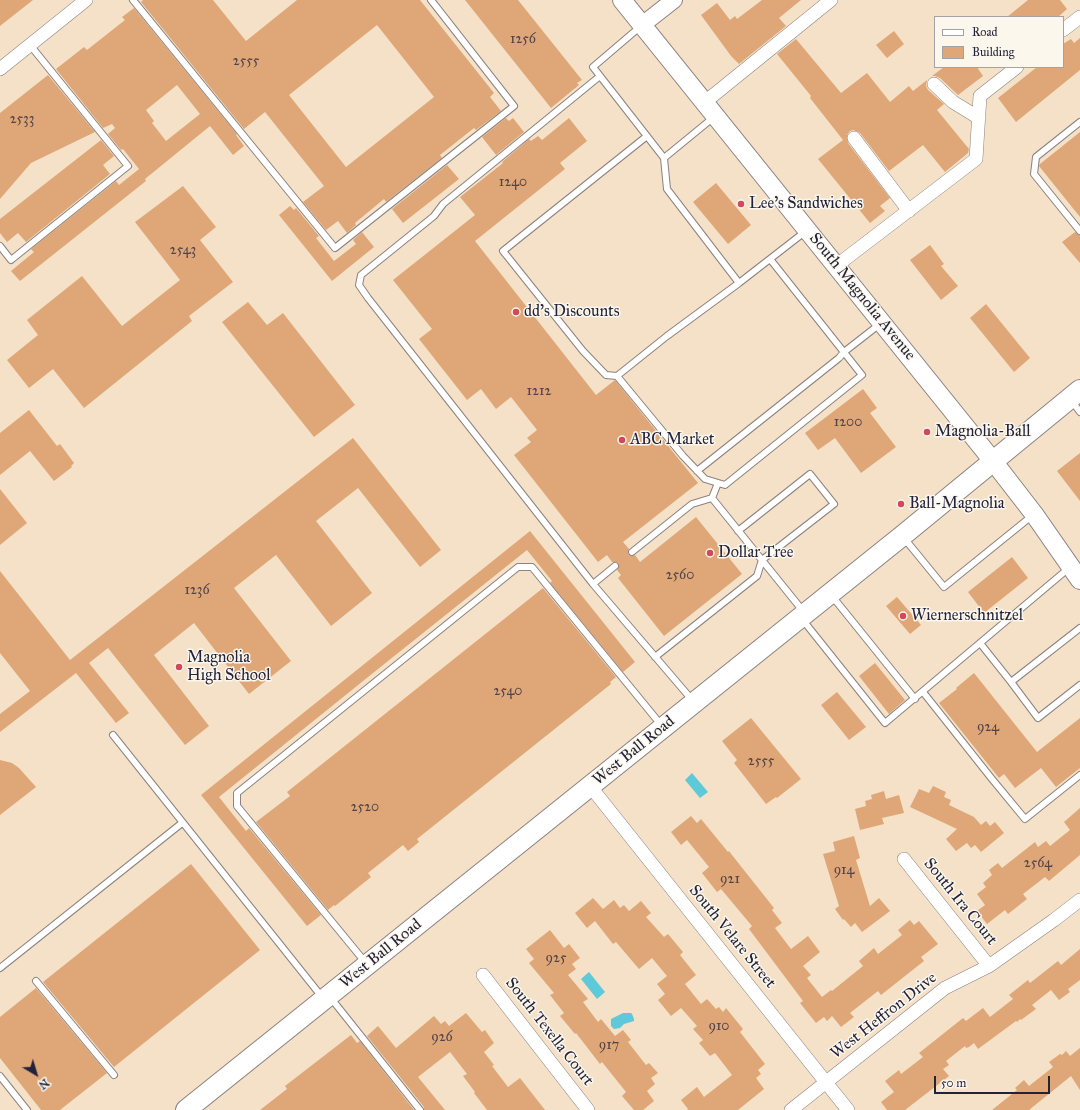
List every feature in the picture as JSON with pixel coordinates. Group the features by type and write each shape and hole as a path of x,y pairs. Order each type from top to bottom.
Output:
{"main road":[{"name":"South Magnolia Avenue","path":"622,0 711,108 994,462 1034,514 1075,574"},
{"name":"West Ball Road","path":"186,1110 802,615 994,462 1076,400"}],"street":[{"path":"642,25 674,0"},
{"path":"711,108 831,0"},
{"path":"0,69 84,1"},
{"path":"1064,29 1080,17"},
{"path":"836,266 976,160 980,96 1016,68"},
{"path":"934,84 953,102 979,118"},
{"path":"854,138 909,211"},
{"name":"South Velare Street","path":"590,786 848,1110"},
{"name":"South Ira Court","path":"904,859 989,966"},
{"name":"West Heffron Drive","path":"791,1110 945,988 989,966 1080,900"},
{"name":"South Texella Court","path":"483,975 588,1110"}],"lane":[{"path":"133,0 335,248 514,106 431,0"},
{"path":"642,25 593,67 664,158 667,189 738,283"},
{"path":"0,246 11,260 128,166 30,45"},
{"path":"600,76 443,204 434,216 361,275 359,285 593,584 694,703"},
{"path":"664,158 711,108"},
{"path":"1080,122 1036,157 1034,174 1080,231"},
{"path":"647,136 503,252 583,351 606,375 616,376 770,259 807,229"},
{"path":"616,376 697,471 705,479 725,485 862,375 770,259"},
{"path":"697,471 882,323"},
{"path":"655,657 756,576 762,560 834,504 810,474 738,531"},
{"path":"712,498 718,483"},
{"path":"712,498 762,560 885,723 915,700 980,643 1075,574"},
{"path":"632,552 692,504 712,498"},
{"path":"902,536 944,587 1034,514"},
{"path":"593,584 615,566"},
{"path":"367,965 237,806 237,793 518,567 532,567 663,728"},
{"path":"829,594 915,700"},
{"path":"1011,682 1080,628"},
{"path":"980,643 1038,718 1080,685"},
{"path":"923,692 1025,819 1080,774"},
{"path":"112,735 182,823 420,1110"},
{"path":"0,968 182,823"},
{"path":"36,981 114,1075"},
{"path":"0,1076 27,1110"}],"water":[{"path":"692,773 708,792 700,798 685,780"},
{"path":"589,972 605,992 597,999 581,979"},
{"path":"623,1013 631,1013 634,1021 624,1024 620,1028 614,1029 611,1026 611,1019"}],"building":[{"path":"0,0 33,0 0,26"},
{"path":"143,0 213,0 246,41 297,0 420,0 494,93 490,97 501,111 476,130 474,128 440,155 442,158 386,202 384,199 355,223 356,225 347,233 338,221 326,230 303,202 324,186 265,112 244,129 141,2","holes":["377,25 434,97 346,167 289,95"]},
{"path":"465,0 518,0 582,80 577,83 579,85 551,108"},
{"path":"762,0 801,0 779,18 786,26 739,64 731,56 701,15 717,3 730,20 735,16 737,19"},
{"path":"1028,0 1060,0 1067,9 1059,16 1008,16"},
{"path":"134,8 237,134 236,135 244,146 233,155 210,126 145,179 146,181 20,281 11,271 34,252 31,249 116,181 119,185 139,169 123,149 121,150 108,134 115,128 112,124 103,128 56,69 84,47 87,50 125,20 122,17","holes":["177,85 200,114 166,141 152,123 154,121 146,110"]},
{"path":"894,31 904,44 887,58 876,45"},
{"path":"1080,38 1080,70 1016,122 998,98 1036,68 1064,68 1064,43 1071,39 1074,43"},
{"path":"796,39 841,93 867,73 890,102 909,86 913,91 927,80 926,86 928,90 944,104 937,110 969,149 968,153 945,172 923,145 889,171 860,133 853,130 850,131 847,135 848,143 890,198 880,206 885,211 870,223 818,159 843,140 810,98 811,96 777,54"},
{"path":"943,68 978,68 983,76 958,95 940,78 932,76"},
{"path":"48,75 95,132 31,163 0,199 0,113"},
{"path":"506,118 509,121 513,118 524,132 496,155 482,137"},
{"path":"569,118 587,141 560,163 565,169 475,241 596,395 615,380 698,483 623,542 629,549 628,554 631,556 635,555 640,562 696,517 742,574 664,636 618,578 621,575 617,570 619,567 618,563 612,562 607,555 598,562 514,455 531,442 527,438 537,430 511,397 496,409 481,389 467,400 419,339 432,329 393,280 475,215 460,197 503,163 502,162 529,139 531,141 538,136 542,140"},
{"path":"1080,132 1080,217 1039,166"},
{"path":"101,140 114,156 103,165 110,174 26,242 18,233 7,242 0,233 0,219"},
{"path":"447,165 459,179 403,223 392,209"},
{"path":"716,183 751,225 728,244 693,202"},
{"path":"183,186 216,227 200,240 233,282 189,316 192,321 84,408 53,369 29,388 7,360 38,335 27,320 82,276 122,326 180,280 135,222"},
{"path":"290,206 294,210 296,208 319,236 316,238 334,261 356,244 353,240 362,232 374,247 332,281 279,215"},
{"path":"1075,232 1080,235 1080,263 1062,242"},
{"path":"930,245 944,264 941,266 958,286 941,300 910,260"},
{"path":"248,302 267,325 283,313 355,405 314,437 222,322"},
{"path":"986,304 1030,358 1014,372 970,318"},
{"path":"863,389 877,408 870,413 896,447 861,473 835,438 818,450 805,433"},
{"path":"29,410 57,446 60,444 74,463 71,466 72,467 54,481 30,451 0,475 0,433"},
{"path":"353,438 441,550 420,567 358,488 316,521 372,593 331,626 276,555 234,588 291,661 249,694 194,623 154,655 209,726 185,745 108,648 89,663 129,713 116,723 76,673 0,732 0,714 30,691 0,653 0,571 70,660"},
{"path":"1080,453 1080,501 1057,471"},
{"path":"0,489 27,523 0,545"},
{"path":"530,531 635,662 623,672 550,583 552,581 527,550 373,673 219,797 246,831 249,828 321,915 307,926 201,795"},
{"path":"1012,557 1028,578 984,613 968,592"},
{"path":"543,588 616,677 610,682 611,684 417,839 419,842 408,851 403,845 368,873 371,877 328,910 256,822 290,796 287,792"},
{"name":"Wiernerschnitzel","path":"897,597 921,625 910,634 886,606"},
{"path":"875,663 905,700 889,714 859,676"},
{"path":"974,673 1037,752 1080,718 1080,768 1056,787 1041,768 1015,788 1004,774 999,778 939,703"},
{"path":"837,692 866,727 849,740 821,705"},
{"path":"751,718 801,779 777,798 776,797 766,804 734,763 737,760 722,741"},
{"path":"0,760 12,763 19,768 36,787 0,815"},
{"path":"933,786 946,792 944,797 951,800 949,805 974,817 981,825 986,821 990,826 995,822 1004,833 981,852 975,845 971,848 967,843 956,851 946,839 957,829 910,807 919,789 929,793"},
{"path":"884,791 886,799 899,795 904,813 882,818 884,824 860,830 855,809 866,806 865,801 872,799 871,795"},
{"path":"1080,808 1080,855 1049,881 1045,877 1023,894 1027,899 1008,914 1005,910 987,924 977,911 985,905 977,894 986,887 983,883 992,875 989,870 998,863 1002,868 1035,842 1038,847 1046,841 1050,846 1070,830 1064,822"},
{"path":"691,816 697,823 701,819 728,852 729,851 774,908 772,910 782,923 775,928 791,949 808,936 820,952 803,966 811,975 807,978 822,997 831,990 832,991 863,966 859,961 874,948 878,954 902,935 898,930 910,920 914,925 919,921 938,944 921,957 924,961 881,995 878,991 850,1013 854,1017 841,1027 832,1016 827,1021 824,1017 816,1023 800,1003 803,1001 749,929 752,926 721,889 717,892 702,873 709,867 687,840 681,845 671,832"},
{"path":"854,836 860,858 856,860 870,906 879,898 890,911 862,932 855,923 851,927 844,919 843,920 835,909 839,906 823,854 835,851 833,842"},
{"path":"191,864 260,950 114,1067 43,982"},
{"path":"593,898 603,909 614,900 620,908 624,905 629,911 641,901 651,913 646,917 664,937 668,934 683,952 680,955 696,975 685,984 701,1004 707,999 716,1009 719,1007 723,1012 726,1008 743,1029 740,1032 765,1064 758,1070 761,1074 756,1078 764,1089 738,1110 687,1110 688,1109 681,1100 697,1087 704,1097 732,1075 715,1053 710,1056 699,1043 703,1040 693,1029 697,1026 681,1008 671,1016 658,1000 665,994 657,984 667,976 652,958 639,969 616,942 613,944 595,921 587,928 575,913"},
{"path":"550,930 564,948 569,944 580,958 572,964 576,969 568,975 588,999 583,1002 598,1022 601,1019 615,1036 623,1030 631,1040 628,1042 646,1065 649,1063 658,1073 651,1078 655,1084 647,1091 654,1101 643,1110 634,1110 622,1096 626,1092 602,1062 600,1064 576,1033 575,1034 560,1016 564,1013 550,995 554,993 529,963 534,959 526,949"},
{"path":"1080,949 1080,980 1068,989 1070,992 1059,1000 1051,990 1032,1005 1036,1009 1021,1020 1016,1021 978,1049 974,1043 966,1048 965,1046 946,1061 949,1065 943,1069 949,1076 905,1110 887,1110 881,1102 894,1092 885,1081 899,1070 901,1074 923,1057 919,1053 963,1018 966,1021 983,1008 990,1017 1013,999 1009,995 1028,980 1030,983 1058,961 1061,965"},
{"path":"36,988 107,1073 60,1110 41,1110 0,1058 0,1017"},
{"path":"466,1013 482,1032 485,1030 494,1043 484,1052 494,1065 492,1066 508,1087 520,1078 545,1110 487,1110 463,1076 467,1074 450,1052 418,1077 445,1110 424,1110 424,1107 367,1036 378,1026 396,1048 434,1016 441,1024 445,1021 449,1026"},
{"path":"351,1035 357,1043 360,1041 414,1110 260,1110 287,1089 285,1086"},
{"path":"1080,1048 1080,1090 1071,1076 1029,1110 992,1110 1017,1090 1015,1088 1024,1080 1029,1086 1053,1067 1049,1062 1060,1054 1062,1055 1066,1051 1070,1056"}],"place":[{"name":"Lee's Sandwiches","path":"741,204"},
{"name":"dd's Discounts","path":"516,312"},
{"name":"Magnolia-Ball","path":"927,432"},
{"name":"ABC Market","path":"622,440"},
{"name":"Ball-Magnolia","path":"901,504"},
{"name":"Dollar Tree","path":"710,553"},
{"name":"Wiernerschnitzel","path":"903,616"},
{"name":"Magnolia High School","path":"179,667"}]}
